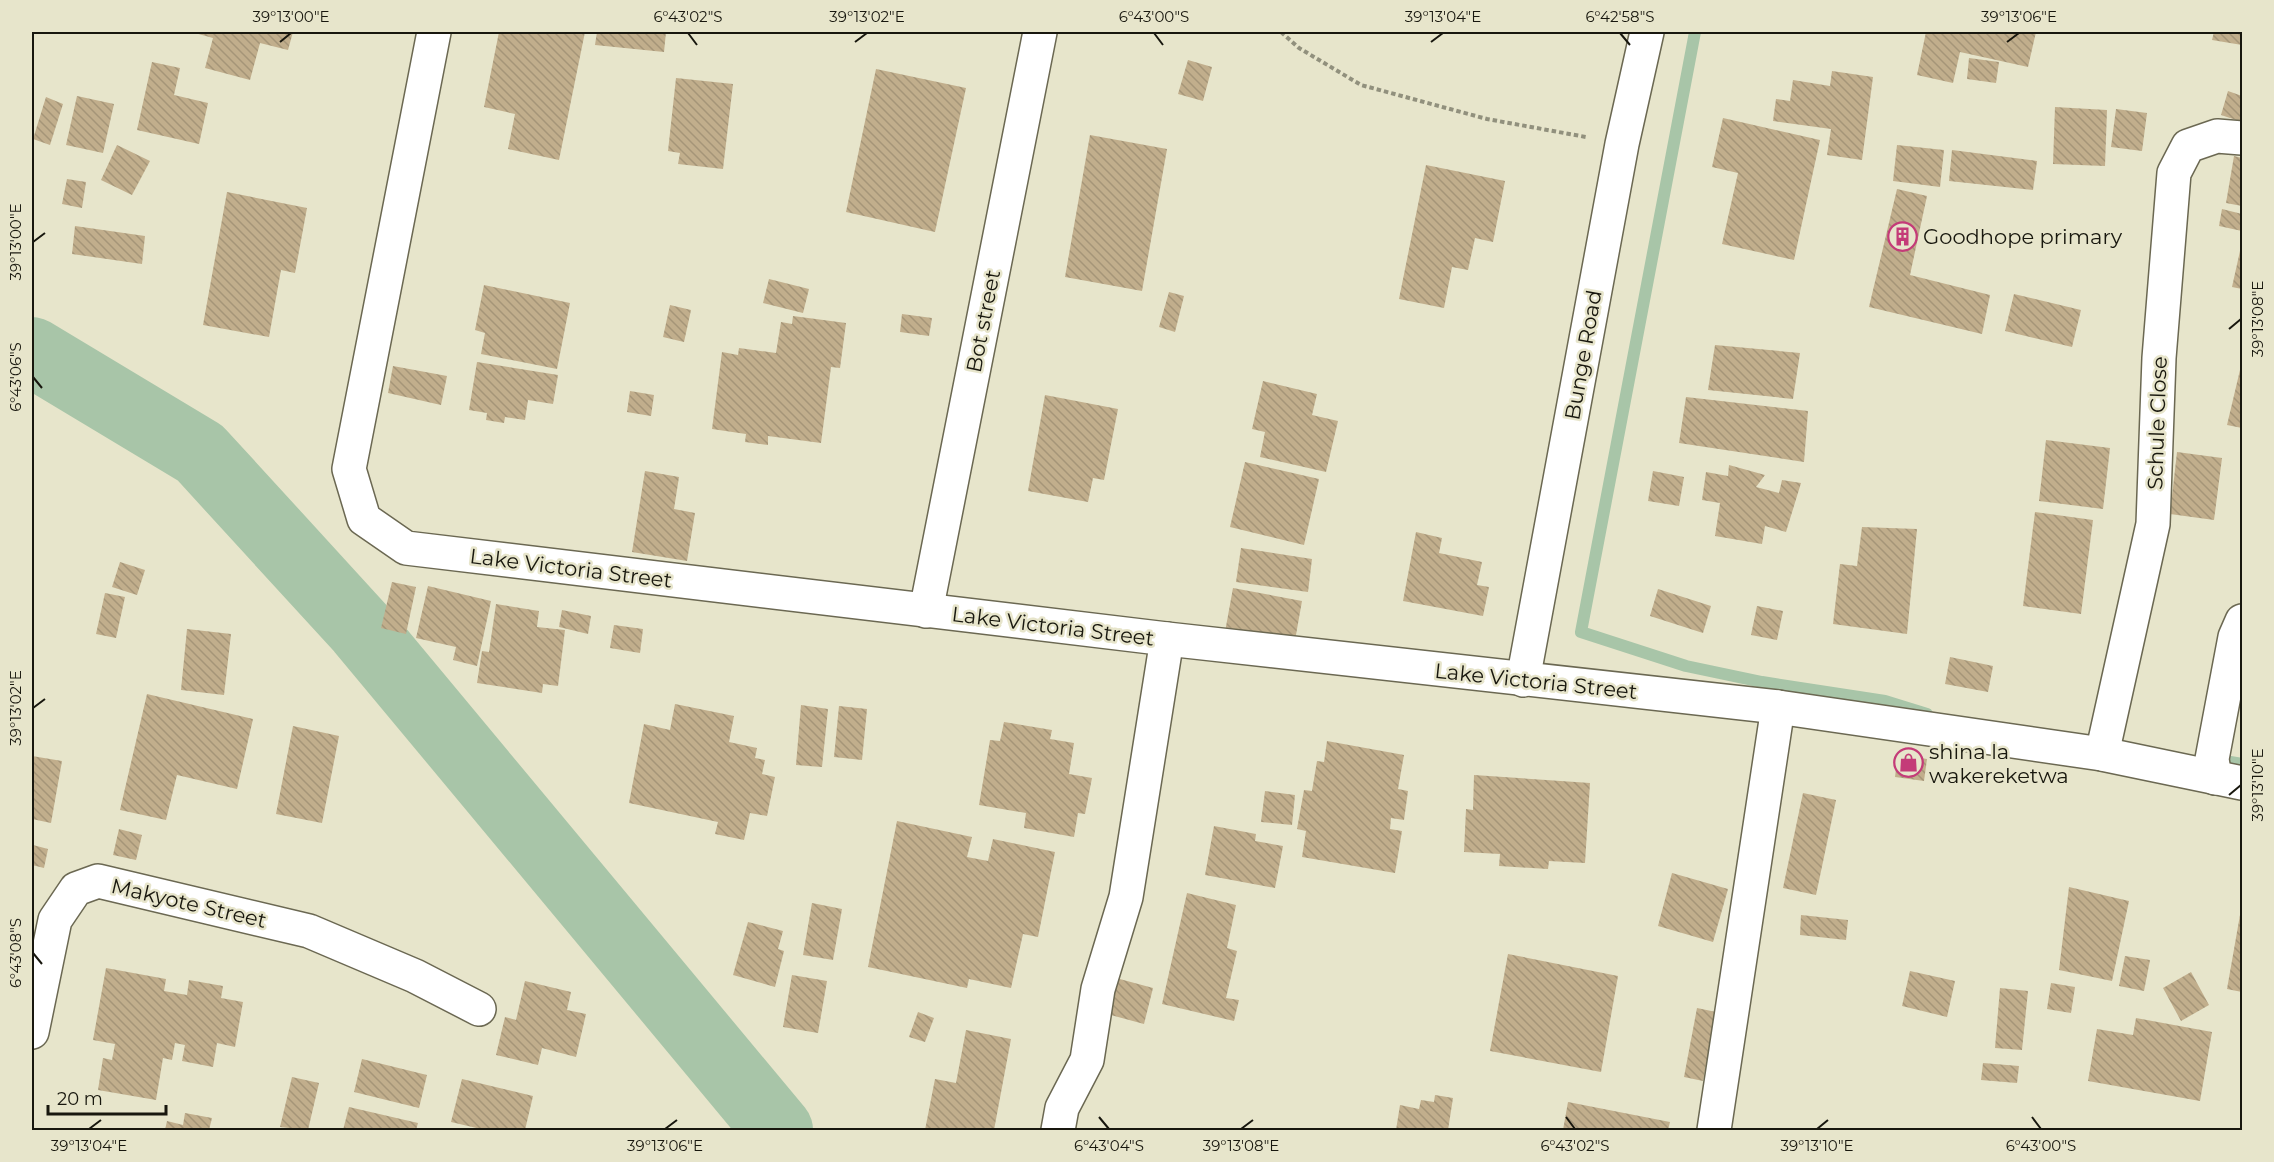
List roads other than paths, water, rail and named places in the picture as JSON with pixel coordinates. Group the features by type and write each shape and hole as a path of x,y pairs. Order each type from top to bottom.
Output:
{"street":[{"name":"Lake Victoria Street","path":"434,32 349,469 364,519 406,548 1167,639 1778,707 2103,754 2229,780"},
{"name":"Bot street","path":"926,611 1040,32"},
{"name":"Bunge Road","path":"1523,680 1622,144 1647,32"},
{"name":"Schule Close","path":"2103,754 2153,524 2159,358 2174,173 2188,146 2217,136 2242,138"},
{"path":"2229,780 2212,759 2235,637 2242,621"},
{"path":"1058,1131 1062,1108 1087,1060 1098,989 1126,897 1167,639"},
{"path":"1714,1131 1778,707"},
{"name":"Makyote Street","path":"32,1032 55,920 76,889 98,881 309,931 415,976 479,1009"}],"waterway":[{"path":"1695,32 1581,632 1686,666 1762,682 1885,701 1927,714"},
{"path":"32,352 200,453 361,629 778,1130"},
{"path":"2213,759 2242,764"}],"place":[{"name":"Goodhope primary","path":"1902,236"},
{"name":"shina la wakereketwa","path":"1908,763"}]}
